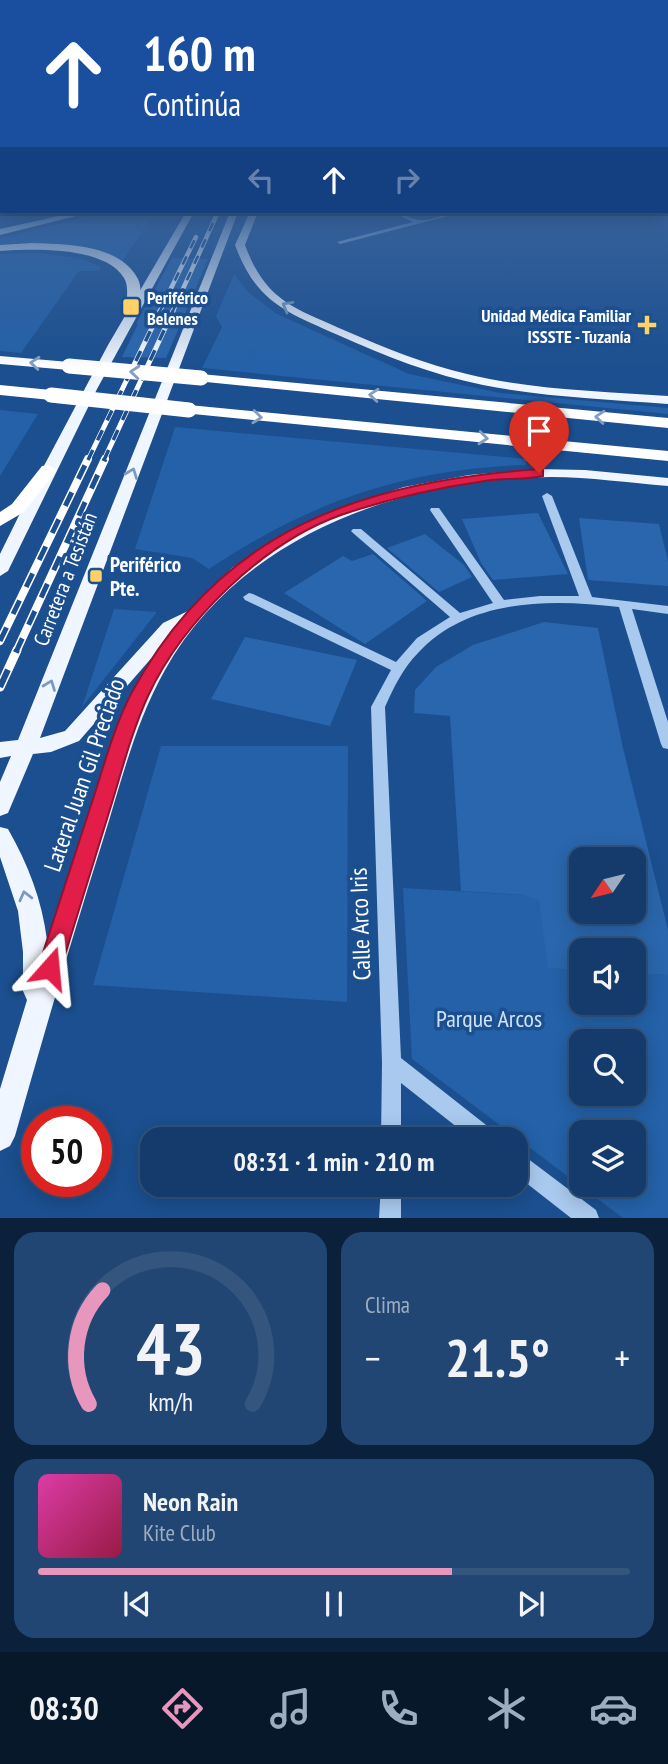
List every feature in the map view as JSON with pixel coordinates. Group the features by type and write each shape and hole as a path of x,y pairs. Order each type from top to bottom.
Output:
{"highway":[{"path":"91,254 108,259 132,279 133,307"},
{"path":"0,360 668,423"},
{"path":"0,390 668,456"},
{"path":"0,520 18,508 48,470"}],"main road":[{"path":"0,571 48,470 133,307 165,254"},
{"name":"Carretera a Tesistán","path":"0,807 218,254"},
{"path":"205,287 233,254 263,290 280,303 348,336 424,366 481,381 536,390 668,400"},
{"name":"Lateral Juan Gil Preciado","path":"0,1136 116,759 140,695 173,640 248,562 295,531 335,513 376,499 454,482 539,473 668,482"},
{"path":"0,750 51,744 72,736 169,626 199,610"},
{"path":"0,836 10,851 20,878 34,942 37,976 33,1015 23,1060"}],"street":[{"path":"547,496 587,601"},
{"path":"435,510 500,604"},
{"path":"357,531 456,616"},
{"path":"249,597 399,669 420,642 456,616 500,604 554,599 668,610"},
{"path":"624,604 668,744"},
{"name":"Calle Arco Iris","path":"391,1127 392,1063 378,707 399,669"},
{"path":"392,1063 473,1127"},
{"path":"528,1171 587,1218"},
{"path":"390,1218 391,1197"}],"green space":[{"path":"0,254 46,254 82,259 101,267 99,271 79,271 21,353 0,351"},
{"path":"107,254 127,254 122,262"},
{"path":"234,274 248,292 277,314 409,374 500,393 668,408 668,414 202,368 222,327 216,316"},
{"path":"0,410 38,414 0,476"},
{"path":"175,427 526,459 526,465 439,474 359,493 284,525 209,569 192,558 135,549"},
{"path":"114,609 157,612 82,707"},
{"path":"161,746 348,746 347,1002 93,985"},
{"name":"Parque Arcos","path":"403,888 539,896 569,949 569,1015 646,1015 646,974 668,975 668,1218 623,1218 595,1197 646,1197 646,1120 569,1120 569,1177 528,1146 528,1127 502,1127 412,1059"}],"building":[{"name":"Periférico Belenes","path":"172,258 208,259 166,358 122,357 136,324"},
{"path":"538,513 568,574 493,580 481,563 462,519"},
{"path":"579,518 659,524 668,561 668,586 588,580"},
{"path":"425,534 464,565 472,577 439,592 387,548"},
{"path":"373,554 427,601 365,644 284,593 343,556 352,561"},
{"path":"544,622 598,628 623,748 668,930 668,975 646,974 646,938 569,938 569,969 548,968 539,900 524,895 461,891 450,716 414,713 415,690 436,667 473,645"},
{"path":"245,637 357,660 330,726 211,699"}],"railway":[{"path":"159,313 188,254"},
{"path":"172,313 199,254"},
{"path":"88,460 160,311"},
{"path":"104,460 173,311"},
{"path":"0,641 88,459"},
{"path":"16,652 105,459"},
{"path":"0,687 17,650"}],"place":[{"name":"Periférico Belenes","path":"131,307"},
{"name":"Unidad Médica Familiar ISSSTE - Tuzanía","path":"647,325"},
{"name":"Periférico Pte.","path":"96,576"}],"route":[{"path":"50,968 116,759 140,695 173,640 199,610 248,562 295,531 335,513 417,488 488,477 539,473"}]}
